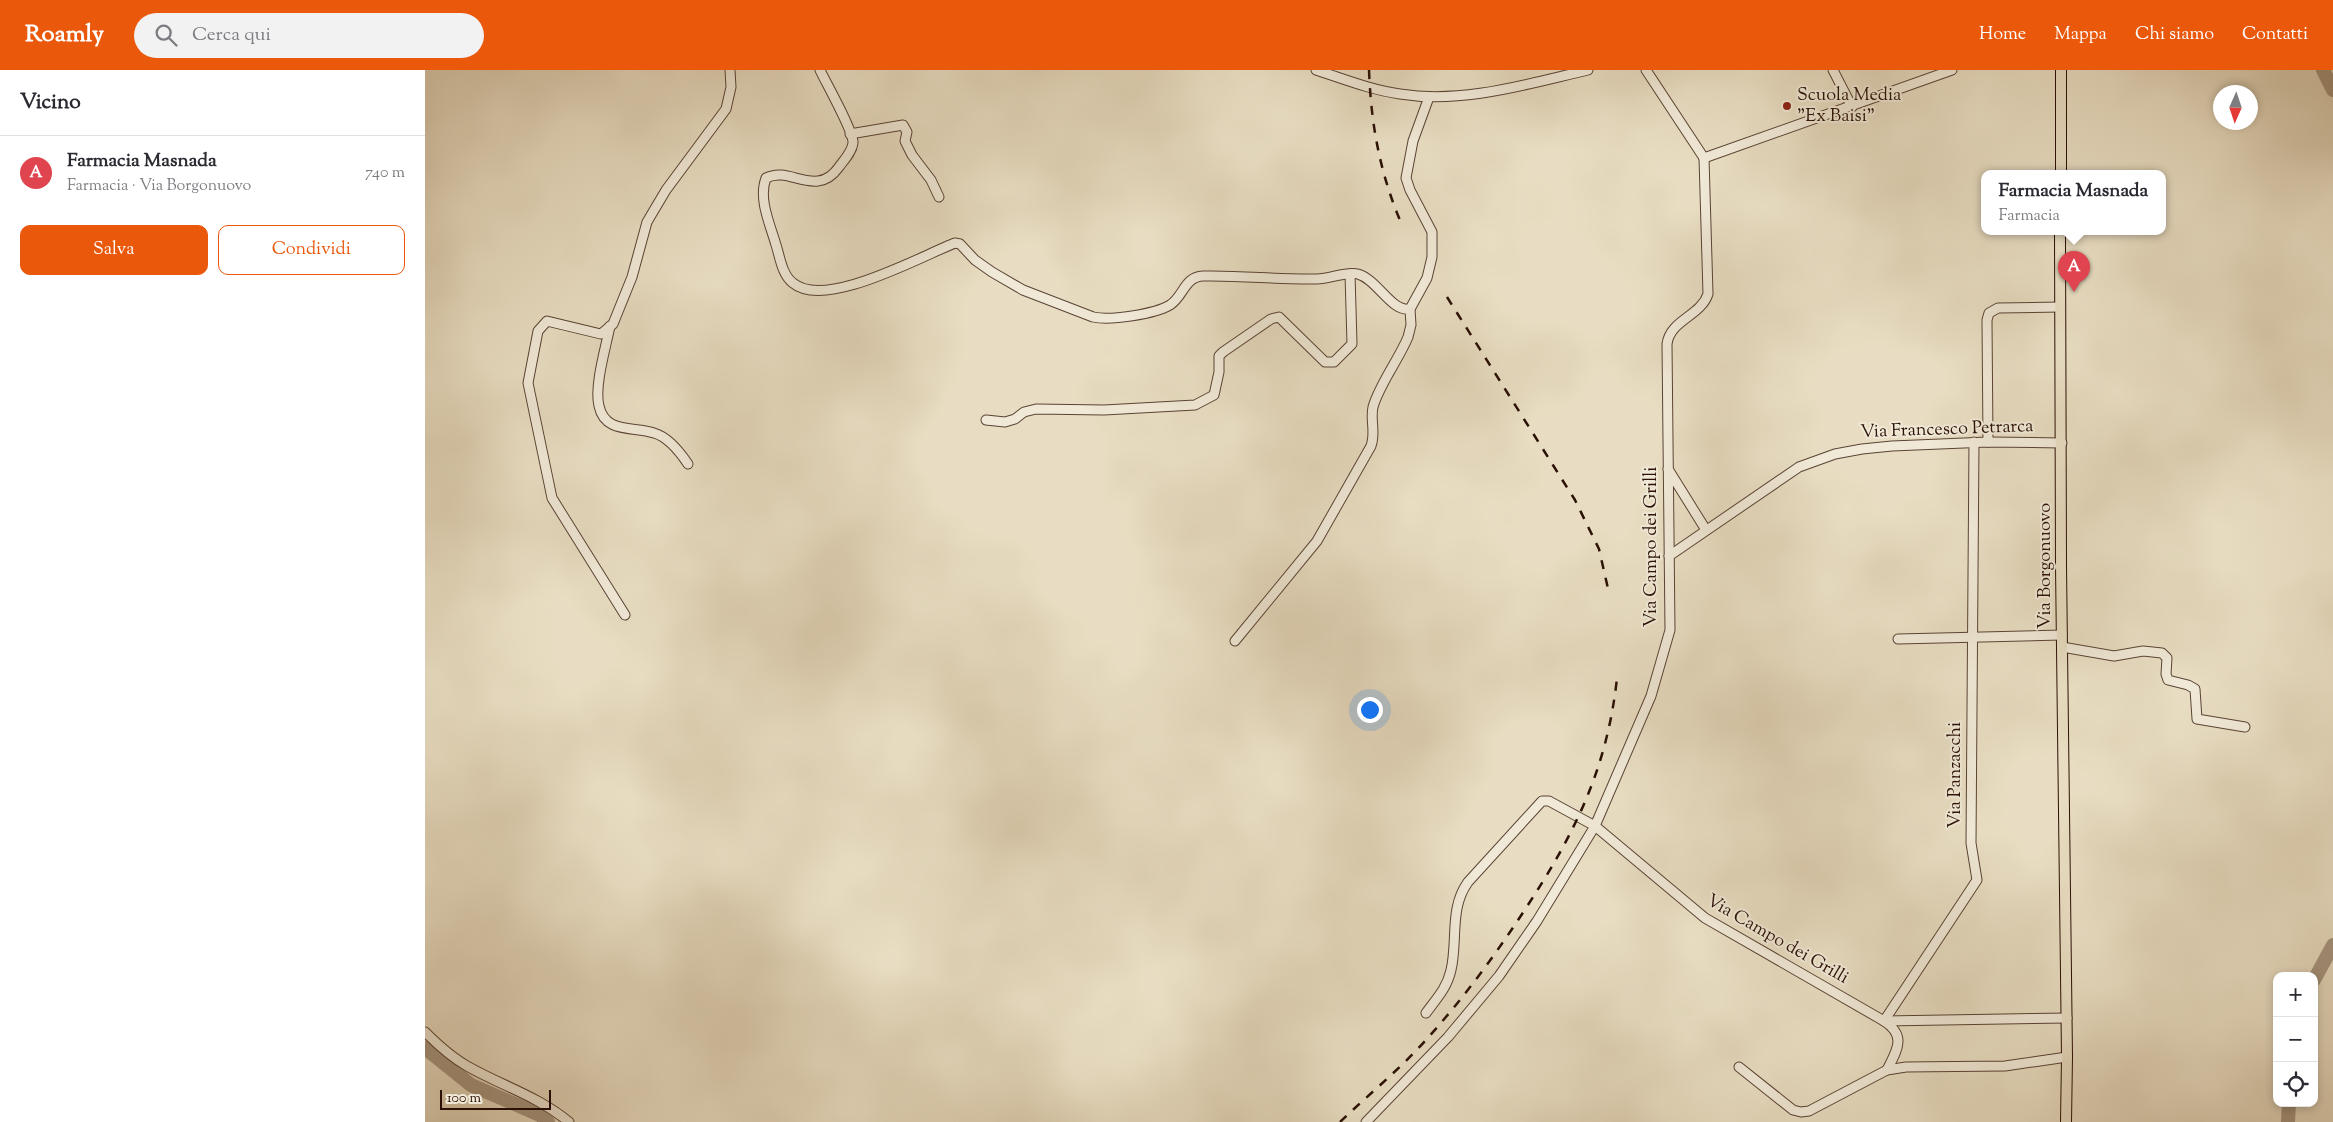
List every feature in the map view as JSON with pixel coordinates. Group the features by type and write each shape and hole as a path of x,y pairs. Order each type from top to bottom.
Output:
{"main road":[{"path":"2061,70 2061,170"},
{"name":"Via Borgonuovo","path":"2061,235 2062,647 2067,1018 2066,1122"}],"street":[{"path":"688,464 681,454 663,438 654,433 633,431 614,425 602,415 598,405 598,392 611,326 632,277 647,222 666,190 726,109 731,87 731,70"},
{"path":"820,70 851,134 853,142 851,148 834,174 825,179 810,181 784,174 773,174 766,178 763,186 768,219 785,272 794,284 802,288 834,290 856,284 955,243 960,244 975,260 992,272 1023,290 1105,320 1122,318 1170,305 1178,298 1189,281 1199,276 1313,279 1350,274 1359,275 1367,279 1397,308 1410,309"},
{"path":"1316,70 1386,92 1429,97 1480,93 1569,72 1588,70"},
{"path":"1646,70 1704,158 1952,70"},
{"path":"1833,70 1853,106"},
{"path":"1235,641 1317,541 1367,454 1374,437 1373,406 1410,334 1410,309 1427,278 1432,257 1432,232 1410,190 1406,178 1413,142 1429,97"},
{"path":"851,134 903,125 907,132 905,141 912,155 931,180 939,197"},
{"name":"Via Campo dei Grilli","path":"1704,158 1709,291 1704,303 1673,329 1668,339 1670,628 1660,668 1646,709 1595,826 1705,918 1884,1021"},
{"path":"985,420 1005,422 1015,419 1025,412 1036,410 1104,410 1195,405 1214,394 1219,372 1219,356 1271,319 1279,318 1325,362 1334,362 1352,344 1350,274"},
{"path":"1988,442 1987,320 1989,313 1997,308 2060,308"},
{"path":"611,326 601,334 547,321 537,331 528,383 552,498 625,615"},
{"name":"Via Francesco Petrarca","path":"1669,556 1796,469 1844,452 1874,447 1975,442 2062,443"},
{"name":"Via Panzacchi","path":"1884,1021 1977,880 1971,843 1975,442"},
{"path":"1668,468 1707,530"},
{"path":"1898,639 2062,635"},
{"path":"2062,647 2114,656 2143,651 2162,653 2167,658 2166,674 2168,680 2188,685 2195,689 2197,719 2245,727"},
{"path":"1366,1122 1448,1038 1499,976 1537,921 1595,826 1549,801 1542,801 1474,875 1463,890 1459,901 1451,971 1440,997 1426,1013"},
{"path":"1884,1021 2067,1018"},
{"path":"1884,1021 1894,1028 1898,1040 1896,1053 1887,1070"},
{"path":"425,1032 461,1062 532,1096 569,1122"},
{"path":"1739,1067 1793,1110 1801,1112 1809,1111 1887,1070 1906,1067 2005,1066 2067,1057"}],"waterway":[{"path":"2323,70 2333,90"},
{"path":"2318,973 2333,945"},
{"path":"425,1048 471,1085 540,1115 548,1122"},
{"path":"2288,1122 2289,1107"}],"railway":[{"path":"1369,70 1372,110 1382,168 1402,225"},
{"path":"1447,297 1575,500 1599,549 1609,593"},
{"path":"1340,1122 1405,1062 1439,1026 1489,962 1542,883 1573,828 1596,772 1605,743 1617,678"}],"place":[{"name":"Scuola Media \"Ex Baisi\"","path":"1787,106"},
{"name":"Farmacia Masnada","path":"2074,292"}]}
